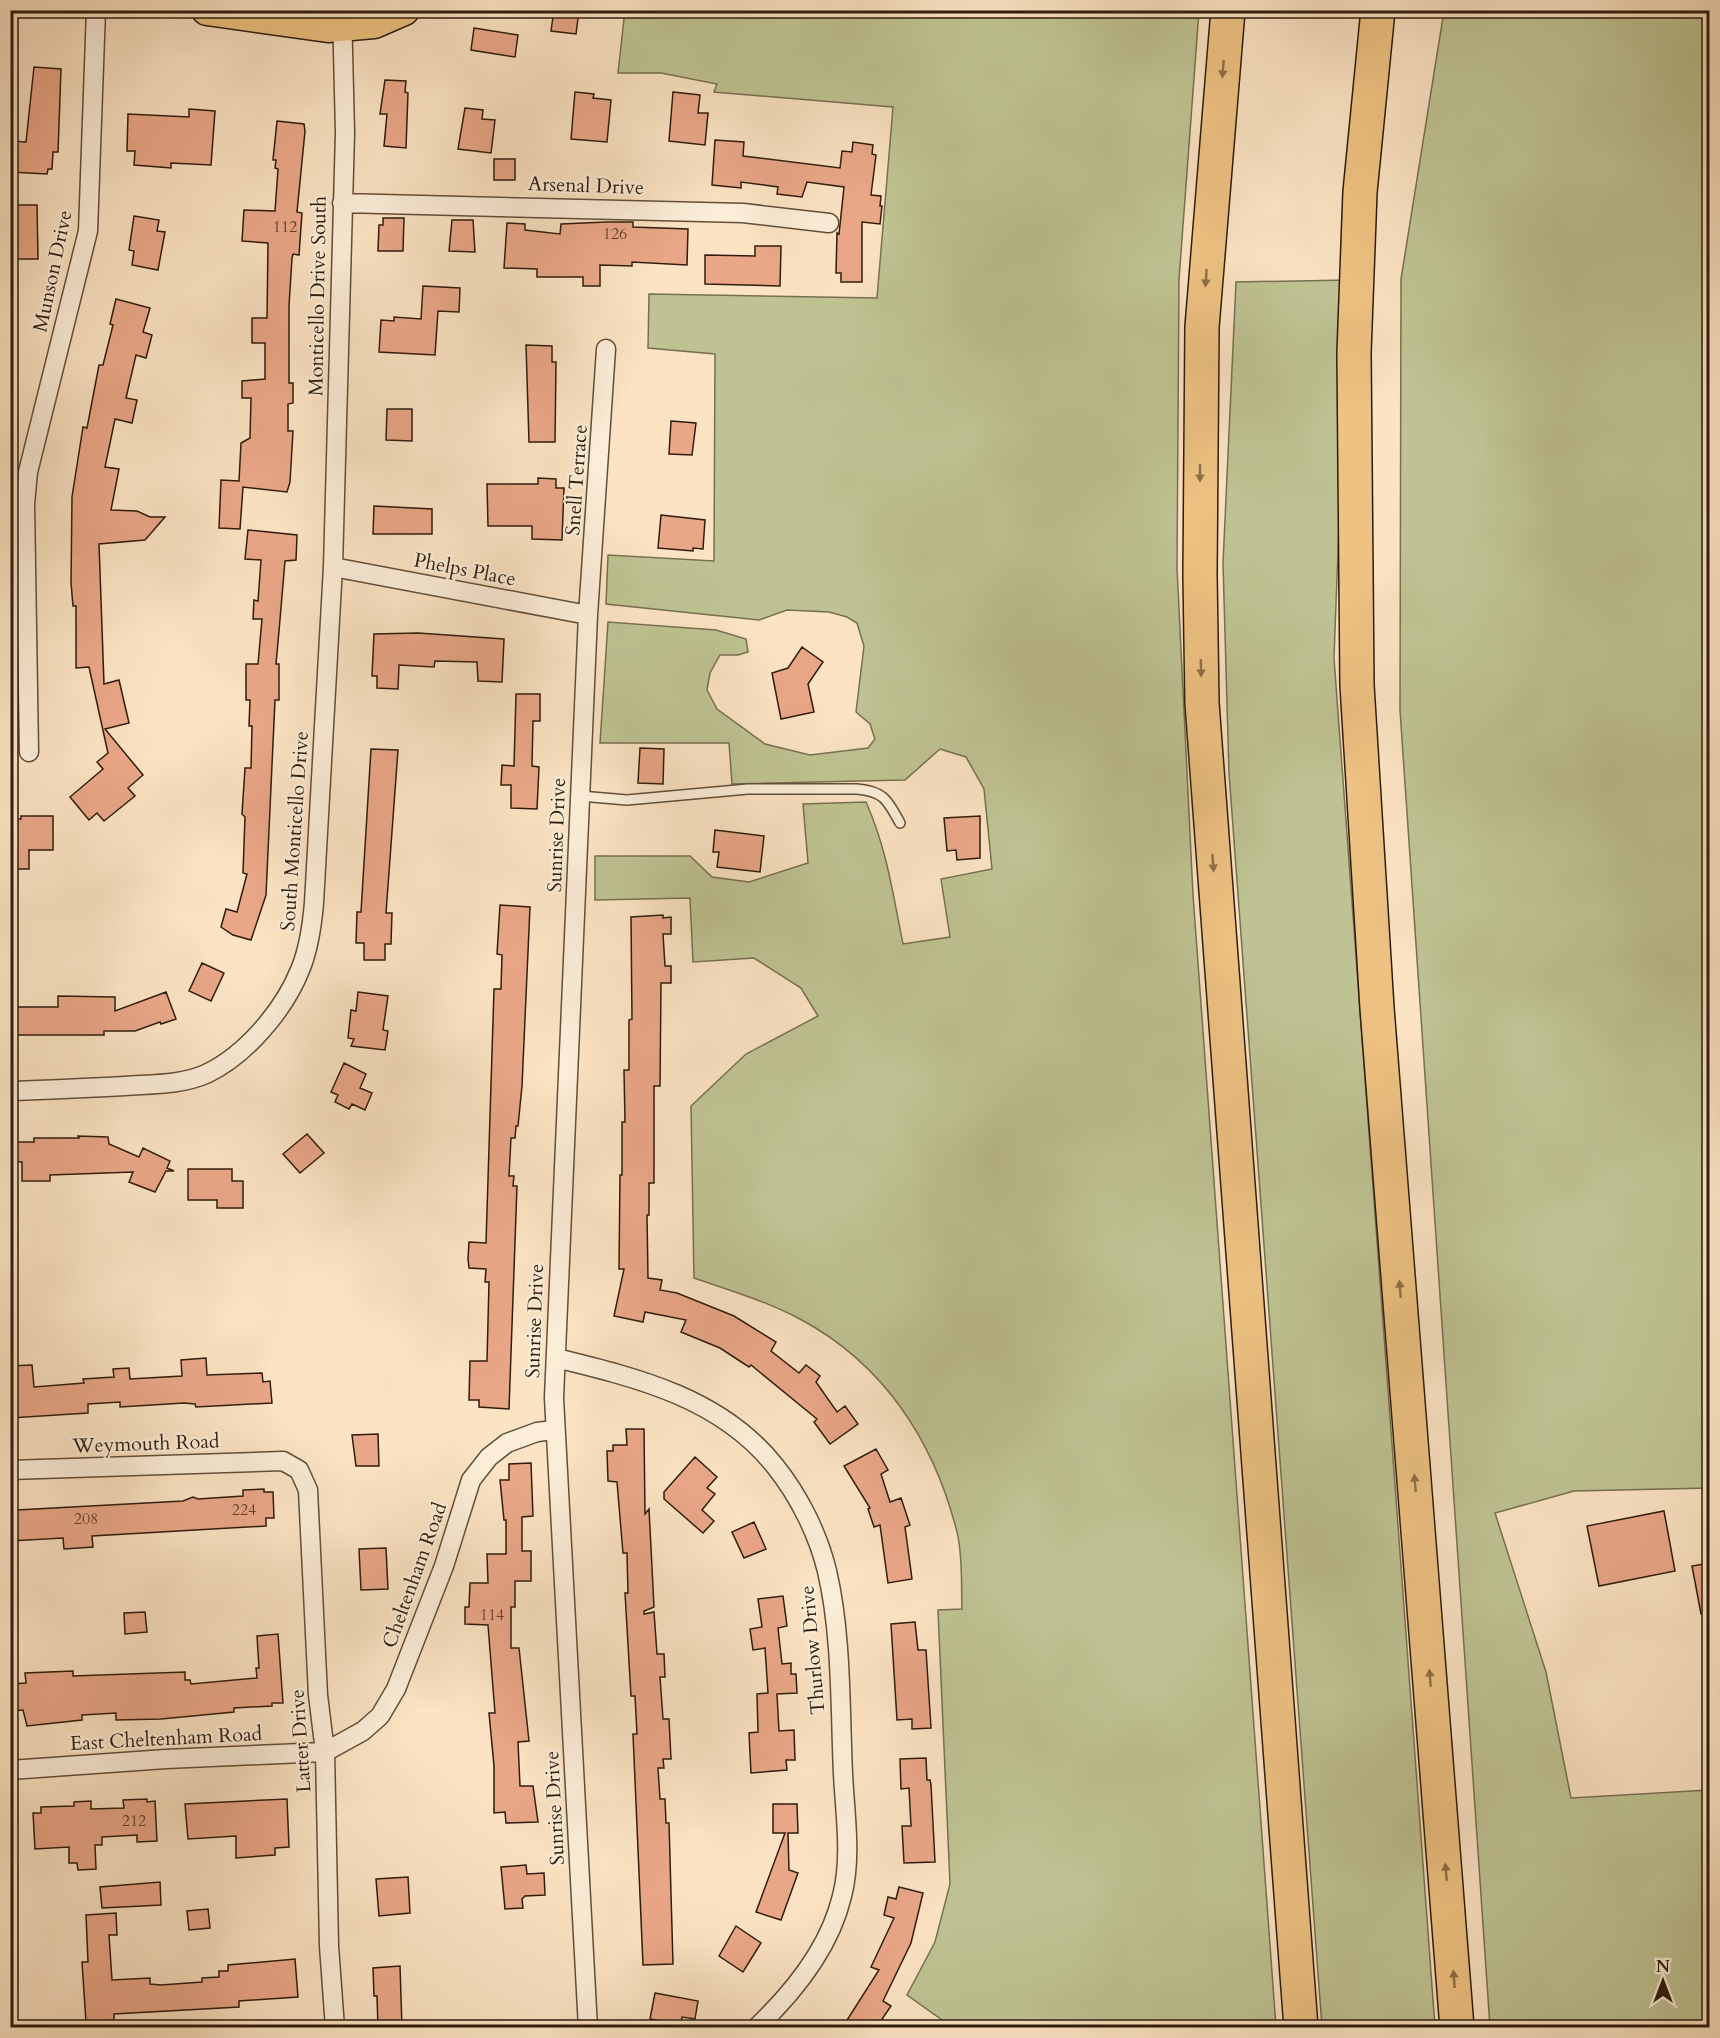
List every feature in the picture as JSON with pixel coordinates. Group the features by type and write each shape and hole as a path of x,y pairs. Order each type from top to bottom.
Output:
{"highway":[{"path":"1227,10 1202,327 1200,553 1202,703 1302,2028"},
{"path":"1378,10 1360,192 1354,353 1357,685 1377,1008 1458,2028"}],"main road":[{"path":"207,10 374,23 404,10"}],"street":[{"name":"Munson Drive","path":"29,752 25,504 28,472 88,231 96,10"},
{"name":"Monticello Drive South","path":"333,567 345,133 342,19"},
{"name":"Arsenal Drive","path":"342,203 742,213 829,223"},
{"name":"Snell Terrace","path":"588,615 606,349"},
{"name":"Phelps Place","path":"333,567 588,615"},
{"name":"South Monticello Drive","path":"10,1091 171,1083 205,1074 230,1059 256,1034 286,997 300,969 311,932 333,567"},
{"name":"Sunrise Drive","path":"588,615 557,1298 554,1430 588,2028"},
{"name":"Thurlow Drive","path":"556,1358 633,1377 702,1405 729,1420 776,1467 813,1526 833,1600 847,1860 842,1896 824,1945 779,2006 756,2028"},
{"name":"Cheltenham Road","path":"325,1752 371,1724 380,1716 396,1689 444,1566 471,1480 489,1457 507,1443 537,1432 554,1430"},
{"name":"Latter Drive","path":"283,1461 298,1470 308,1490 318,1695 325,1752 329,1946 335,2028"},
{"name":"Weymouth Road","path":"10,1470 283,1461"},
{"name":"East Cheltenham Road","path":"10,1770 166,1759 325,1752"}],"lane":[{"path":"580,796 627,800 748,789 872,790 882,795 900,823"}],"green space":[{"path":"625,10 1199,11 1179,279 1177,568 1193,895 1276,2027 952,2027 907,1995 935,1942 950,1884 938,1610 962,1609 961,1561 957,1532 935,1467 919,1436 881,1382 857,1358 830,1337 800,1319 747,1296 694,1278 691,1106 746,1054 818,1016 801,988 754,958 693,962 690,898 595,900 595,856 690,856 712,877 749,882 808,863 803,804 866,802 884,855 903,944 950,937 941,879 992,869 984,789 966,757 940,749 905,780 732,784 729,743 600,743 608,622 716,630 746,639 748,652 738,655 720,655 710,673 707,690 717,709 765,744 810,755 868,748 875,739 870,724 856,712 864,646 857,623 847,617 829,612 787,610 759,620 606,604 608,555 714,561 715,354 648,348 649,294 877,298 893,107 714,92 717,84 661,73 618,73"},
{"path":"1444,11 1709,11 1709,1488 1574,1491 1495,1513 1546,1672 1571,1798 1709,1790 1709,2027 1490,2027 1400,710 1401,279"},
{"path":"1348,280 1334,658 1435,2027 1322,2027 1229,773 1223,563 1236,282"}],"building":[{"path":"554,10 579,10 576,34 551,31"},
{"path":"474,28 518,35 515,57 471,50"},
{"path":"34,67 61,69 58,152 53,152 52,169 48,169 47,174 10,172 12,141 26,142"},
{"path":"385,80 406,81 405,92 408,93 406,148 384,146 387,114 380,114"},
{"path":"575,92 594,94 593,98 611,100 607,142 571,139"},
{"path":"673,92 700,95 698,113 708,113 705,145 669,141"},
{"path":"465,108 483,110 482,119 495,120 491,153 458,149"},
{"path":"189,109 215,111 211,165 171,163 171,168 134,165 135,151 127,151 128,114 189,117"},
{"path":"277,121 304,124 305,131 297,212 302,213 299,255 293,254 292,258 289,306 289,383 293,383 293,403 288,404 288,431 293,431 290,482 287,492 243,487 240,529 219,528 221,480 239,481 241,443 250,438 251,398 242,398 242,381 265,379 265,343 252,343 252,318 267,318 268,243 242,241 244,210 275,211 278,169 275,168 276,160 273,160"},
{"path":"715,140 744,142 743,156 840,168 842,151 852,152 853,142 873,145 872,154 876,155 871,195 881,196 880,206 882,206 880,224 862,222 862,282 841,282 841,273 836,273 837,233 839,234 844,187 807,182 802,197 777,194 778,187 741,182 741,188 712,185"},
{"path":"494,159 515,159 515,180 494,180"},
{"path":"10,205 37,205 38,259 10,259"},
{"path":"134,216 159,220 157,231 165,232 158,270 132,265 134,251 129,250"},
{"path":"383,218 404,218 403,251 378,251 379,225 383,225"},
{"path":"452,220 473,220 475,252 449,251"},
{"path":"633,222 633,227 688,229 687,265 632,262 632,266 600,265 600,286 583,286 583,277 537,277 537,269 504,268 507,223 525,224 525,230 560,234 561,224"},
{"path":"755,246 781,246 780,286 705,284 705,255 755,256"},
{"path":"423,286 460,288 459,312 438,311 435,355 379,352 381,320 394,321 394,317 421,319"},
{"path":"116,299 150,308 143,332 152,335 146,358 136,355 126,398 137,400 132,423 115,419 105,467 119,469 111,510 137,511 150,517 165,517 145,540 99,544 104,684 119,680 129,723 105,729 143,775 128,788 135,796 104,821 97,813 89,820 70,797 103,769 97,762 108,753 89,667 76,668 76,606 73,606 71,583 72,497 83,427 87,428 99,365 103,365 113,325 110,324"},
{"path":"526,345 552,346 552,362 556,362 555,442 529,442"},
{"path":"387,409 412,409 412,441 386,440"},
{"path":"671,421 696,423 692,455 669,454"},
{"path":"538,478 556,479 556,488 564,488 562,540 532,539 532,526 488,526 487,484 538,484"},
{"path":"374,506 432,509 432,534 373,534"},
{"path":"661,515 705,520 703,549 693,548 693,551 658,548"},
{"path":"248,530 297,535 296,560 285,561 276,664 279,664 279,700 275,700 266,895 251,940 233,935 221,927 226,909 237,912 247,874 243,873 245,817 242,814 245,768 251,768 252,726 249,726 250,700 246,700 246,664 258,664 262,619 253,619 254,600 258,601 261,560 245,559"},
{"path":"418,633 504,639 502,682 478,681 477,662 435,661 434,667 399,665 398,689 377,688 377,676 372,676 374,634"},
{"path":"802,647 823,662 808,684 814,712 781,719 772,673 788,668"},
{"path":"516,694 540,694 540,721 533,721 532,766 539,767 537,809 511,808 511,785 501,785 502,765 514,766"},
{"path":"640,748 664,749 663,784 638,783"},
{"path":"371,749 398,750 386,913 392,913 391,944 385,944 385,960 364,960 364,943 356,943 357,912 361,912"},
{"path":"21,816 53,816 53,850 29,850 29,869 10,869 10,819 21,819"},
{"path":"980,816 980,858 957,860 956,850 947,851 944,818"},
{"path":"715,830 764,836 760,872 717,867 719,852 713,852"},
{"path":"500,905 530,907 522,1086 518,1126 516,1126 515,1138 511,1138 509,1176 514,1176 513,1186 517,1186 509,1409 479,1407 479,1400 469,1400 470,1361 487,1361 489,1282 485,1282 486,1269 469,1268 468,1259 469,1242 486,1243 494,989 501,989 502,955 497,954"},
{"path":"663,915 663,918 671,917 671,934 663,934 665,966 671,966 671,983 661,983 660,1086 654,1086 654,1183 649,1183 649,1215 647,1215 648,1278 662,1280 660,1290 677,1293 734,1316 776,1342 771,1351 799,1373 806,1365 820,1376 816,1382 837,1412 845,1406 858,1424 830,1444 814,1422 817,1419 751,1365 749,1367 720,1348 681,1332 686,1320 645,1312 643,1322 614,1316 624,1269 619,1269 620,1175 622,1175 622,1122 625,1122 624,1070 629,1070 629,1020 632,1019 631,917"},
{"path":"202,963 224,973 211,1001 189,991"},
{"path":"166,992 176,1019 161,1024 160,1022 135,1031 104,1031 104,1035 10,1035 10,1007 58,1007 58,996 115,997 115,1011"},
{"path":"358,992 388,996 383,1030 388,1031 385,1050 351,1046 354,1039 348,1038 351,1010 356,1011"},
{"path":"344,1063 366,1074 360,1088 372,1093 365,1110 352,1104 349,1109 335,1102 338,1095 331,1092"},
{"path":"307,1134 324,1153 300,1173 283,1154"},
{"path":"78,1136 108,1137 109,1144 139,1157 143,1148 170,1161 167,1168 174,1171 166,1171 155,1192 129,1182 133,1172 50,1175 50,1181 22,1181 22,1162 10,1162 10,1142 34,1142 34,1138 79,1138"},
{"path":"188,1169 232,1169 232,1181 243,1181 243,1208 217,1208 217,1200 188,1200"},
{"path":"206,1358 207,1375 262,1373 263,1382 270,1381 272,1403 196,1407 195,1404 184,1403 120,1407 120,1402 88,1404 88,1413 10,1418 10,1366 32,1365 34,1387 84,1383 83,1379 114,1377 113,1369 129,1368 130,1379 182,1376 181,1360"},
{"path":"626,1429 644,1429 645,1514 649,1509 654,1607 644,1611 644,1614 654,1612 657,1654 664,1654 665,1677 660,1677 663,1719 669,1719 671,1759 663,1759 664,1768 658,1768 660,1799 665,1799 666,1823 669,1823 673,1964 643,1965 633,1734 637,1734 635,1696 631,1696 625,1593 628,1593 627,1553 623,1553 617,1482 608,1481 607,1451 613,1451 613,1445 627,1445"},
{"path":"378,1434 379,1466 356,1466 352,1435"},
{"path":"876,1449 888,1470 881,1474 890,1502 901,1498 910,1525 905,1527 912,1579 888,1583 880,1525 874,1527 868,1509 870,1508 844,1466"},
{"path":"695,1457 717,1477 707,1488 715,1494 702,1510 714,1521 703,1533 664,1499 664,1492"},
{"path":"531,1463 533,1516 522,1517 522,1551 531,1551 531,1581 515,1581 515,1607 511,1607 511,1648 519,1648 529,1741 518,1742 520,1786 533,1786 538,1822 506,1823 505,1812 494,1813 494,1766 489,1713 495,1713 488,1625 465,1624 465,1607 469,1607 470,1583 488,1583 487,1554 506,1554 506,1520 504,1520 500,1480 509,1480 509,1464"},
{"path":"264,1489 264,1492 273,1492 274,1518 266,1518 266,1526 92,1536 93,1547 64,1549 63,1538 10,1541 10,1514 17,1513 17,1510 183,1501 193,1497 198,1499 243,1496 243,1490"},
{"path":"1664,1511 1675,1571 1599,1586 1587,1526"},
{"path":"754,1522 766,1549 744,1558 732,1532"},
{"path":"386,1548 388,1589 361,1590 359,1549"},
{"path":"1710,1563 1710,1613 1701,1614 1692,1566"},
{"path":"783,1596 787,1626 778,1628 782,1664 791,1663 791,1674 796,1674 797,1693 777,1694 779,1731 794,1730 795,1760 786,1760 787,1770 751,1773 749,1733 758,1732 757,1694 768,1693 765,1648 753,1650 750,1629 762,1627 758,1599"},
{"path":"145,1612 147,1632 125,1634 124,1613"},
{"path":"915,1622 918,1650 926,1650 931,1728 912,1729 912,1719 897,1720 891,1624"},
{"path":"278,1634 283,1703 272,1703 272,1706 234,1708 234,1712 161,1719 116,1720 116,1713 82,1715 82,1720 27,1726 23,1710 10,1711 10,1684 26,1683 25,1673 73,1671 73,1676 185,1672 185,1680 190,1680 191,1684 257,1678 256,1668 259,1668 257,1636"},
{"path":"926,1758 927,1780 930,1780 931,1785 935,1862 904,1863 902,1826 911,1826 909,1788 901,1789 900,1759"},
{"path":"147,1799 147,1802 155,1801 157,1841 137,1842 137,1835 102,1837 102,1845 95,1845 96,1869 78,1870 77,1863 69,1863 69,1847 35,1849 33,1813 41,1813 41,1807 74,1806 74,1802 91,1801 91,1809 124,1808 123,1800"},
{"path":"287,1799 289,1847 275,1848 275,1855 236,1858 236,1836 188,1839 185,1804"},
{"path":"773,1804 797,1804 798,1833 788,1833 789,1870 798,1873 781,1920 756,1912 785,1833 773,1833"},
{"path":"526,1865 527,1874 544,1873 545,1895 525,1896 522,1899 523,1908 505,1909 501,1867"},
{"path":"408,1877 410,1913 379,1916 376,1879"},
{"path":"160,1882 161,1905 102,1908 100,1887"},
{"path":"899,1887 923,1893 911,1943 883,2001 891,2006 876,2028 842,2028 879,1970 871,1967 894,1918 884,1915 888,1897 896,1899"},
{"path":"208,1909 210,1928 189,1930 187,1911"},
{"path":"116,1913 117,1935 109,1935 112,1980 150,1978 150,1984 161,1985 202,1982 202,1978 219,1977 219,1971 228,1971 228,1965 295,1959 298,1997 239,2001 239,2007 114,2014 114,2020 86,2022 82,1962 88,1962 86,1915"},
{"path":"736,1926 761,1943 743,1972 719,1956"},
{"path":"400,1966 402,2028 378,2028 373,1968"},
{"path":"655,1993 698,2001 695,2019 682,2017 681,2024 650,2019"}]}
